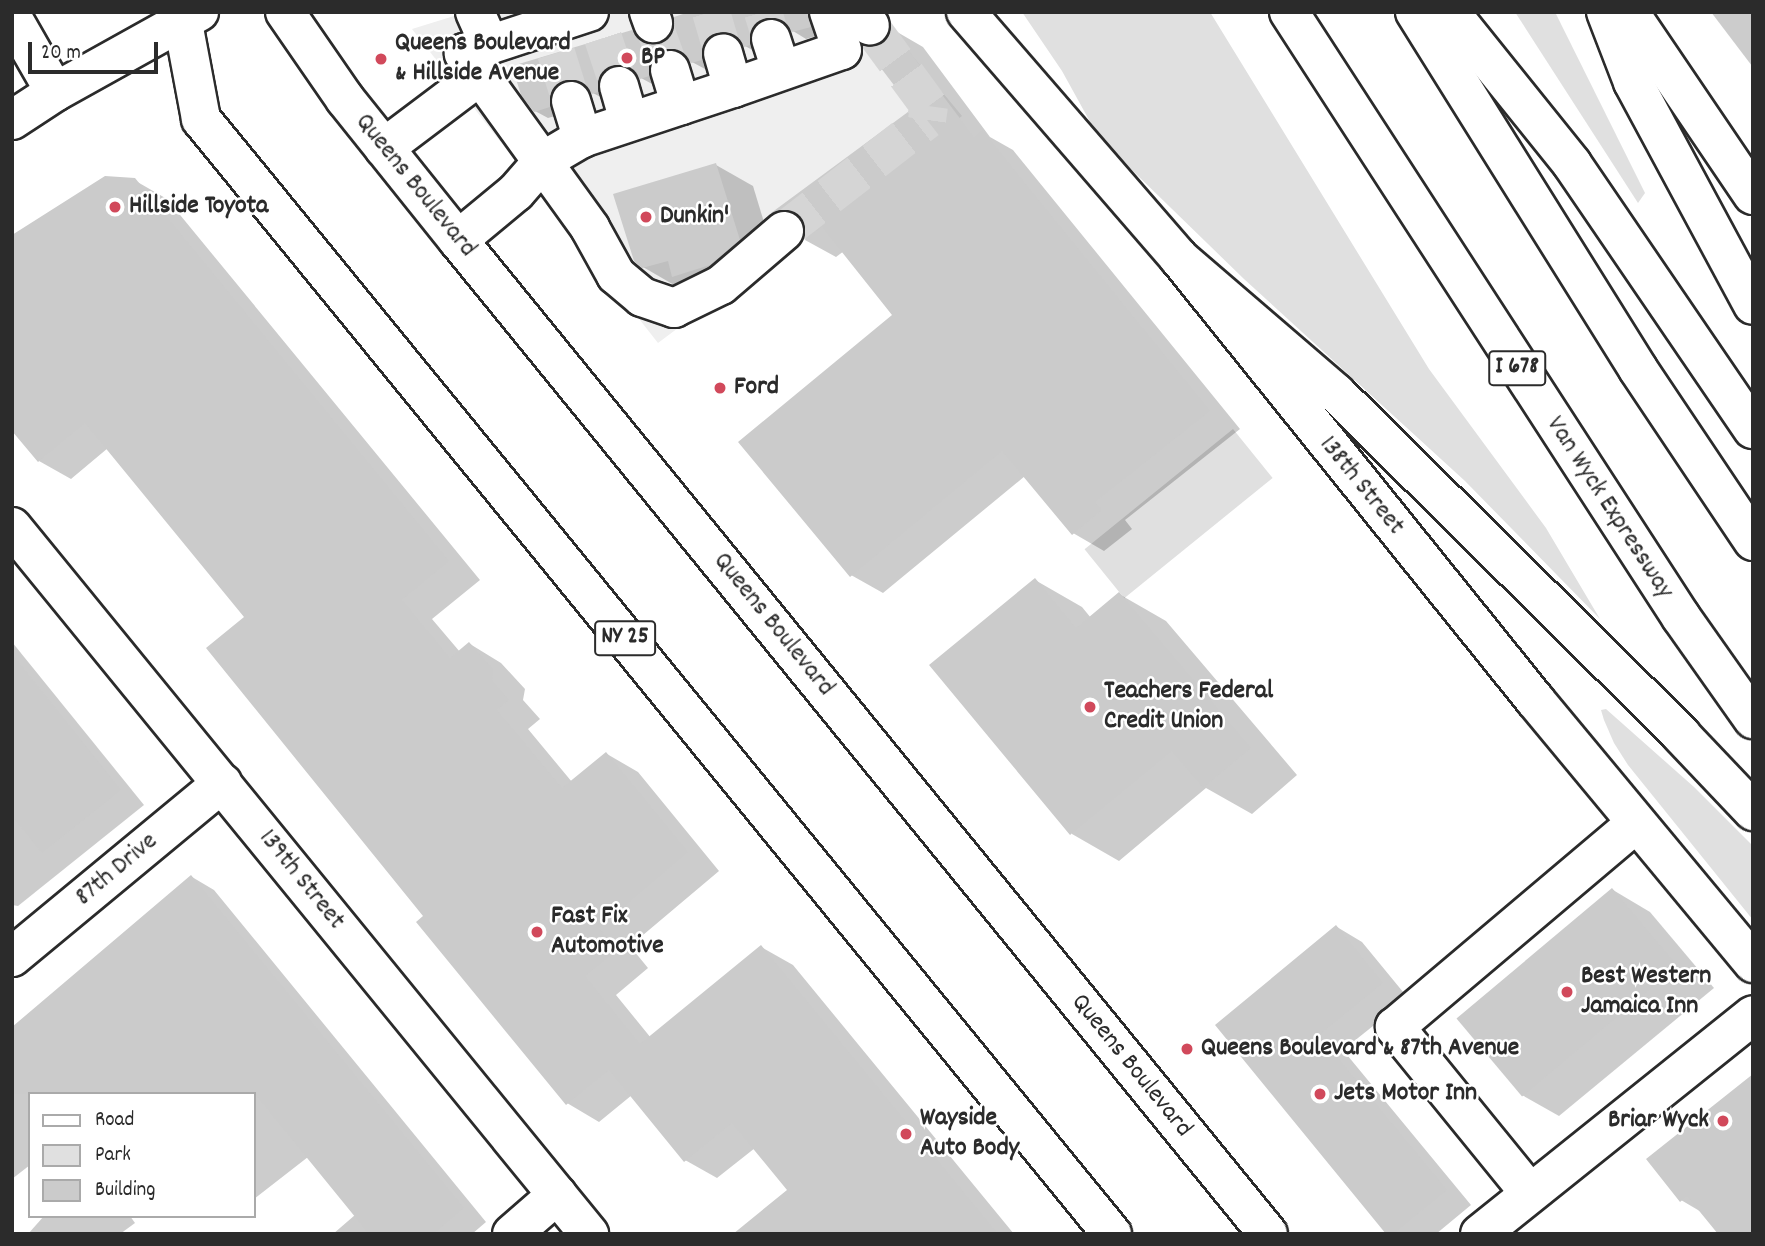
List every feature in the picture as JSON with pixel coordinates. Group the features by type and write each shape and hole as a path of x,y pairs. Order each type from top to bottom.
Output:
{"main road":[{"name":"Queens Boulevard","path":"285,12 317,61 458,240 1268,1234"},
{"path":"458,240 516,192 543,161 582,138 629,122 675,87 776,54 842,50 829,12"},
{"name":"138th Street","path":"966,12 1179,258 1636,823 1753,963"},
{"name":"Van Wyck Expressway","path":"1289,12 1636,549 1753,719"},
{"path":"1415,12 1637,369 1753,541"},
{"path":"1450,12 1572,164 1753,429"},
{"path":"1606,12 1633,82 1753,304"},
{"path":"1629,12 1753,195"},
{"name":"NY 25","path":"12,120 187,15 201,119 1112,1234"},
{"path":"12,17 55,92"},
{"path":"384,148 482,44 552,39 596,21"},
{"path":"482,44 543,161 590,228 616,275 642,298 674,309 721,285 784,231"},
{"path":"619,86 629,122"},
{"path":"571,101 582,138"},
{"path":"1179,258 1336,393 1681,735 1753,811"},
{"name":"139th Street","path":"12,527 589,1234"},
{"name":"87th Drive","path":"12,957 222,783"},
{"path":"1529,1192 1395,1027 1636,823"},
{"path":"1480,1234 1529,1192 1753,1015"},
{"path":"512,1234 557,1195"}],"shaded area":[{"path":"467,12 876,12 962,116 658,343 412,29"}],"green space":[{"path":"1022,12 1210,12 1429,369 1546,528 1600,619 1465,481 1244,279 1099,138 1062,71"},
{"path":"1515,12 1555,12 1645,193 1638,203"},
{"path":"1233,429 1273,478 1124,598 1085,549"},
{"path":"1606,709 1694,787 1753,846 1753,920 1628,765 1604,720 1601,710"}],"building":[{"path":"689,12 808,12 811,27 792,32 785,22 765,18 754,25 750,34 750,45 744,47 739,38 729,32 716,32 708,37 702,47 702,60 691,63 685,54 675,49 663,49 653,56 649,65 649,76 640,79 634,70 625,65 613,65 604,70 598,80 598,92 592,94 577,80 564,80 550,95 550,107 534,112 521,95 512,66 632,30 640,40 650,45 660,44 670,36 674,17"},
{"path":"891,27 974,137 982,130 1210,411 1095,502 1102,510 1072,535 1002,451 850,577 738,442 892,315 822,227 803,240 806,228 800,216 791,210 771,213 912,109 865,47 884,43"},
{"path":"716,163 740,240 710,265 672,277 668,261 642,268 634,261 613,194"},
{"path":"105,176 135,178 449,561 402,600 450,658 469,642 493,669 492,680 509,700 497,710 562,788 606,752 688,852 599,928 618,950 585,976 640,1044 761,945 998,1234 733,1234 787,1190 732,1123 684,1162 609,1070 566,1105 416,922 423,916 206,648 244,617 85,423 38,462 12,431 12,235"},
{"name":"Teachers Federal Credit Union","path":"1035,578 1076,628 1119,592 1251,748 1203,788 1172,751 1070,835 929,665"},
{"path":"12,654 121,790 42,853 12,816"},
{"path":"191,875 464,1208 433,1234 369,1234 256,1092 12,1094 12,1027"},
{"name":"Best Western Jamaica Inn","path":"1612,888 1678,966 1522,1097 1456,1018"},
{"name":"Jets Motor Inn","path":"1336,925 1383,983 1319,1035 1447,1190 1393,1234 1386,1234 1215,1025"},
{"name":"Briar Wyck","path":"1753,1074 1753,1234 1718,1234 1687,1196 1680,1202 1646,1159"}],"tunnel":[{"path":"711,12 723,53"},
{"path":"763,12 771,39"},
{"path":"653,23 670,70"},
{"path":"784,231 927,120 929,106 870,26"},
{"path":"603,38 619,86"},
{"path":"556,53 571,101"}],"place":[{"name":"BP","path":"627,58"},
{"name":"Queens Boulevard & Hillside Avenue","path":"381,59"},
{"name":"Hillside Toyota","path":"115,207"},
{"name":"Dunkin'","path":"646,217"},
{"name":"Ford","path":"720,388"},
{"name":"Teachers Federal Credit Union","path":"1090,707"},
{"name":"Fast Fix Automotive","path":"537,932"},
{"name":"Best Western Jamaica Inn","path":"1567,992"},
{"name":"Queens Boulevard & 87th Avenue","path":"1187,1049"},
{"name":"Jets Motor Inn","path":"1320,1094"},
{"name":"Briar Wyck","path":"1723,1121"},
{"name":"Wayside Auto Body","path":"906,1134"}]}
